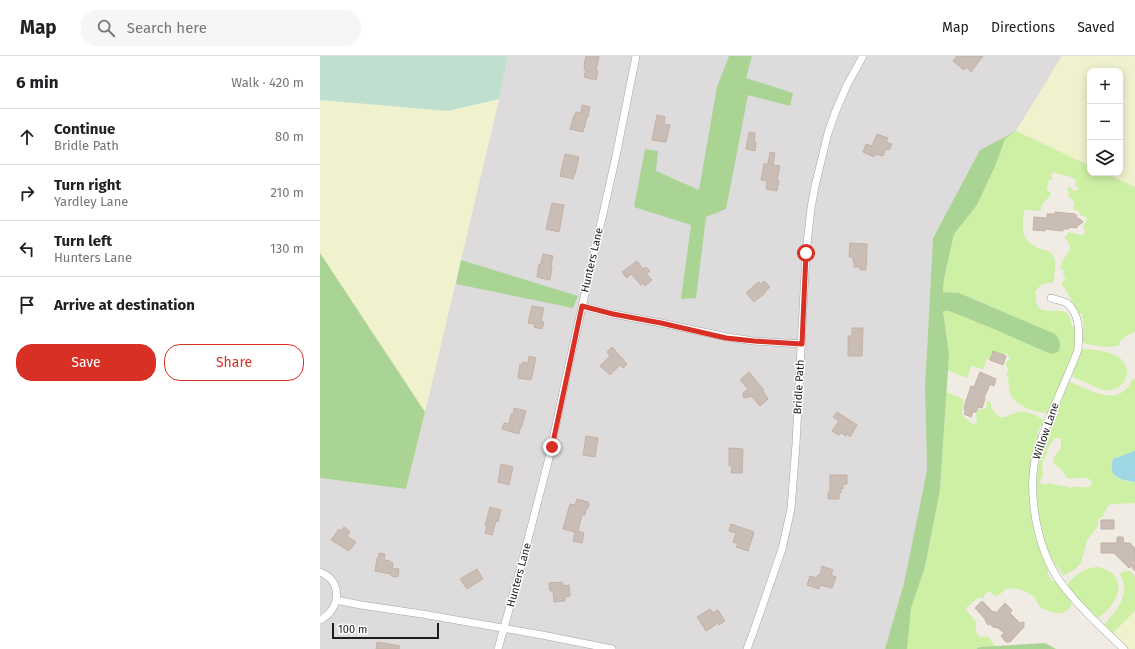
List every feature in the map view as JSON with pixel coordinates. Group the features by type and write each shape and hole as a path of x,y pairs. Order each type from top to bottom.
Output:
{"street":[{"name":"Hunters Lane","path":"498,649 549,458 616,156 636,56"},
{"name":"Bridle Path","path":"747,649 782,549 791,509 802,344 806,253 816,181 828,133 835,113 863,56"},
{"name":"Willow Lane","path":"1050,298 1068,304 1075,313 1079,327 1079,338 1078,350 1036,454 1032,479 1033,502 1037,527 1045,552 1061,583 1079,604 1124,649"},
{"path":"582,306 726,338 802,344"},
{"path":"320,572 324,573 331,580 336,590 336,600 333,610 326,618 320,620"},
{"path":"336,600 547,636 612,649"}],"shaded area":[{"path":"508,56 1062,56 1016,131 980,150 933,238 925,387 927,470 904,583 885,649 320,649 320,478 406,489"}],"green space":[{"path":"320,56 508,56 499,99 448,111 320,100"},
{"path":"729,56 752,56 746,78 793,93 790,106 748,95 726,209 706,217 696,298 681,299 691,225 634,207 645,149 658,151 656,171 699,190 717,87"},
{"path":"1062,56 1135,56 1135,187 1111,176 1123,176 1123,68 1087,68 1087,165 1016,131"},
{"path":"499,99 425,412 320,253 320,100 448,111"},
{"path":"1016,131 1087,165 1087,176 1111,176 1135,187 1135,332 1126,336 1119,343 1120,345 1116,346 1099,346 1082,342 1082,315 1079,313 1065,288 1062,286 1062,283 1066,277 1063,274 1064,269 1060,269 1062,261 1070,249 1069,243 1064,237 1067,236 1068,232 1081,235 1084,234 1085,231 1083,227 1087,219 1086,217 1080,215 1078,210 1074,210 1073,208 1075,202 1068,196 1068,187 1071,187 1072,190 1075,191 1078,190 1078,187 1075,186 1076,180 1054,172 1051,174 1051,181 1050,179 1048,180 1049,183 1047,186 1047,190 1051,193 1051,195 1043,203 1040,211 1024,210 1023,229 1026,238 1034,246 1050,252 1055,260 1053,283 1042,284 1035,292 1036,302 1042,310 1062,311 1066,313 1070,317 1075,331 1075,342 1072,357 1048,413 1026,408 1016,402 1013,398 1010,393 1006,374 1009,370 1005,364 1010,358 1007,354 1003,355 993,351 990,360 987,359 983,369 971,366 967,378 947,370 949,354 943,311 949,311 994,329 1060,348 1059,341 1054,334 959,293 943,292 944,279 954,234 977,205 996,164 1005,139"},
{"path":"1016,131 1005,139 996,164 977,205 954,234 944,279 943,292 959,293 1055,334 1059,340 1060,347 1058,352 1051,354 949,311 943,311 949,354 940,490 925,567 911,608 907,649 885,649 904,583 927,470 925,387 933,238 980,150"},
{"path":"320,253 425,412 406,489 320,478"},
{"path":"461,260 578,296 573,308 456,284"},
{"path":"1083,349 1097,350 1120,358 1127,369 1127,375 1122,385 1110,390 1103,390 1073,377 1072,374 1080,351"},
{"path":"1135,379 1135,451 1113,459 1112,466 1117,478 1129,482 1135,482 1135,503 1111,504 1108,506 1103,516 1098,520 1098,526 1087,540 1081,563 1075,569 1061,577 1063,575 1054,563 1045,545 1037,509 1036,478 1039,459 1045,438 1048,437 1049,429 1068,383 1071,382 1100,394 1115,395 1121,393 1127,388 1132,380","holes":["1055,438 1060,438 1061,447 1053,460 1054,464 1061,469 1067,478 1089,479 1092,481 1089,487 1071,488 1051,483 1044,485 1040,483 1043,475 1043,460 1048,448"]},
{"path":"946,392 963,399 962,415 973,424 977,421 976,412 985,409 988,401 991,403 991,409 993,409 999,417 1027,412 1045,421 1042,426 1040,426 1037,433 1039,435 1029,474 1029,498 1033,526 1042,556 1048,568 1048,574 1052,581 1055,581 1072,603 1066,611 1062,613 1053,613 1040,607 1033,596 1022,590 1013,588 1007,589 996,597 990,591 984,595 983,599 980,597 966,608 976,624 976,633 980,637 988,637 996,646 980,647 976,649 906,649 911,608 925,567 940,490"},
{"path":"1098,567 1115,576 1118,583 1118,590 1112,605 1098,618 1067,586 1080,572"},
{"path":"1125,571 1130,571 1135,577 1135,611 1113,633 1104,625 1121,602 1124,589 1120,575"},
{"path":"1135,611 1135,649 1128,649 1113,633"},
{"path":"1045,643 1056,649 976,649 980,647"}],"water":[{"path":"1135,451 1135,482 1120,479 1112,470 1113,459"}],"building":[{"path":"586,56 599,56 596,80 584,77 586,70 584,70 584,65"},
{"path":"957,56 983,56 971,72 966,67 964,70 953,61"},
{"path":"582,105 590,107 583,132 570,129 576,112 581,113"},
{"path":"657,115 665,117 664,124 670,125 666,142 652,140"},
{"path":"749,132 755,133 755,151 746,149"},
{"path":"877,134 888,138 886,142 892,144 889,150 886,149 883,156 875,154 874,157 863,152 866,144 872,146"},
{"path":"770,152 775,153 773,165 780,166 777,191 766,189 767,181 761,180 764,164 768,164"},
{"path":"565,154 579,157 573,179 560,176"},
{"path":"552,203 564,205 559,232 546,229"},
{"path":"1055,212 1075,214 1077,216 1076,218 1083,222 1077,225 1077,228 1069,227 1069,229 1063,229 1063,231 1045,229 1045,231 1033,230 1034,217 1047,218 1047,214 1055,214"},
{"path":"850,243 867,244 866,270 860,270 860,267 854,267 853,257 849,257"},
{"path":"543,254 553,256 550,280 537,277 539,264 541,264"},
{"path":"637,261 643,269 646,267 650,271 647,274 652,280 645,286 643,283 641,285 631,274 627,278 622,272"},
{"path":"764,281 770,287 754,302 746,293 759,282 761,284"},
{"path":"532,306 544,308 541,321 544,322 542,329 534,327 535,324 528,323"},
{"path":"852,328 863,328 862,356 848,356 848,336 852,336"},
{"path":"612,347 627,364 623,368 620,365 610,375 600,366 610,356 607,352"},
{"path":"993,351 1006,356 1003,365 990,360"},
{"path":"529,356 536,358 531,380 518,378 520,364 522,365 523,362 528,363"},
{"path":"749,372 764,390 763,391 768,399 760,406 751,396 746,398 743,397 743,393 748,389 740,380"},
{"path":"980,372 996,379 994,386 990,384 984,398 982,408 978,407 976,412 973,412 971,417 964,414 966,410 964,410 964,407 971,386 974,387"},
{"path":"514,408 526,411 519,434 502,429 504,423 509,424"},
{"path":"837,412 857,425 850,437 847,434 846,436 841,433 839,435 832,431 839,421 833,417"},
{"path":"586,436 598,438 595,457 583,455"},
{"path":"729,448 743,449 742,473 731,473 732,466 729,466"},
{"path":"501,464 513,467 509,485 498,482"},
{"path":"830,475 847,475 847,484 843,484 841,493 839,492 839,499 828,499 828,492 830,492"},
{"path":"577,499 588,502 589,505 586,509 585,515 582,515 578,531 584,533 582,543 573,541 575,532 563,529 570,504 575,505"},
{"path":"490,507 501,510 498,522 496,521 492,535 485,533 487,526 485,525"},
{"path":"1101,520 1114,520 1114,529 1101,529"},
{"path":"731,524 754,532 748,551 736,547 738,544 733,542 736,533 729,531"},
{"path":"344,527 350,532 347,536 356,542 349,551 331,540 339,529 341,531"},
{"path":"1117,537 1123,537 1124,543 1130,543 1135,549 1135,571 1131,566 1129,568 1114,553 1101,553 1101,543 1117,543"},
{"path":"379,553 385,554 384,560 393,563 392,568 399,569 398,577 375,571"},
{"path":"822,566 833,570 831,575 836,577 832,588 820,585 819,589 807,585 810,576 817,578 818,575 820,575"},
{"path":"477,569 483,579 467,589 460,579"},
{"path":"562,582 563,586 569,585 570,596 565,597 565,601 554,602 553,591 550,591 549,583"},
{"path":"982,601 996,613 1005,603 1012,610 1010,613 1020,623 1024,622 1024,627 1010,642 1006,642 1001,636 1004,633 998,628 993,627 990,624 988,625 985,619 975,608"},
{"path":"710,609 713,613 718,610 725,621 719,625 718,623 706,631 697,617"},
{"path":"377,642 400,646 399,649 376,649"}],"route":[{"path":"552,447 582,306 726,338 802,344 806,253"}]}
